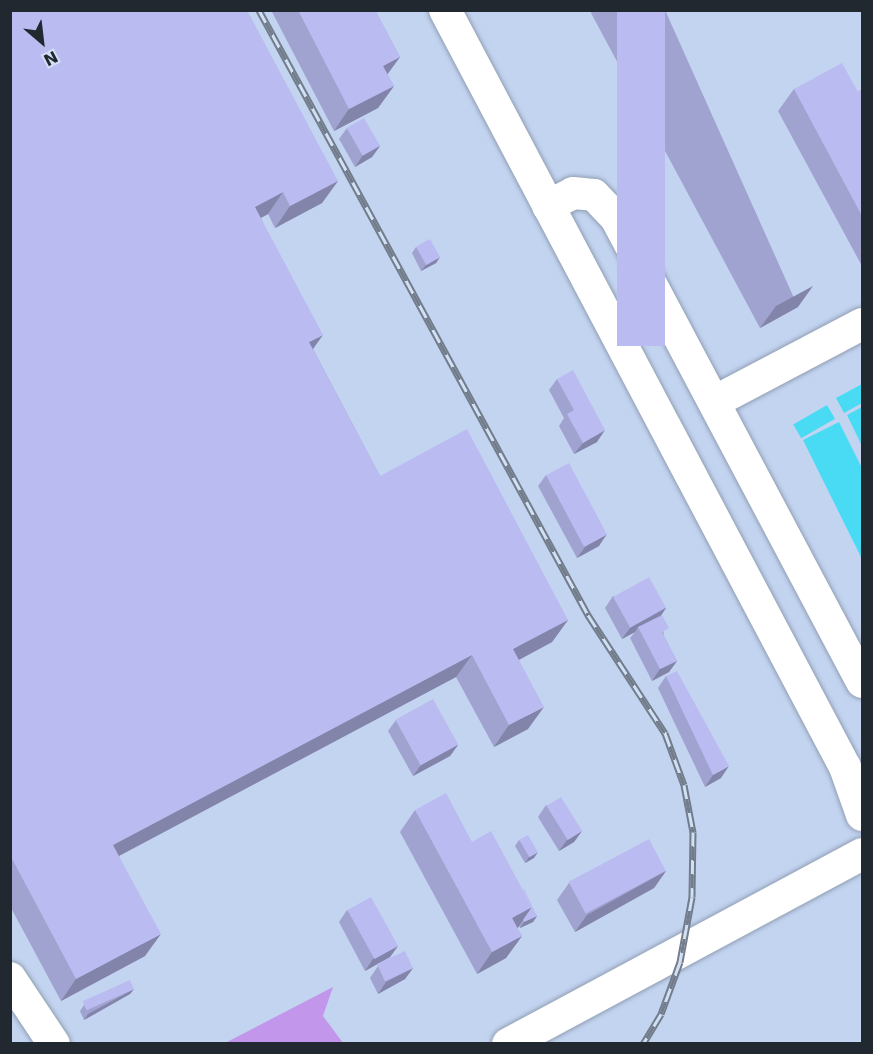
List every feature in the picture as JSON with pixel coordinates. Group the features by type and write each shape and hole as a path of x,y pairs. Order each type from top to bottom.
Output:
{"lane":[{"path":"445,10 548,206 854,773 862,815"},
{"path":"548,206 573,193 594,195 616,218 862,682"},
{"path":"714,402 862,324"},
{"path":"508,1044 862,854"},
{"path":"10,978 54,1044"}],"shaded area":[{"path":"11,11 862,11 862,1043 11,1043"},
{"path":"333,987 323,1016 343,1043 225,1043"}],"water":[{"path":"862,384 862,403 844,413 836,398"},
{"path":"827,405 835,419 801,438 793,424"},
{"path":"862,407 862,446 847,415"},
{"path":"839,422 862,468 862,559 803,440"}],"building":[{"path":"10,10 247,10 338,181 290,206 283,192 255,207 323,335 309,342 380,476 467,429 568,620 513,649 544,707 509,725 472,655 113,845 161,934 76,979 10,855"},
{"path":"298,10 375,10 400,57 383,66 394,86 349,109"},
{"path":"617,10 665,10 665,346 617,346"},
{"path":"842,63 858,92 862,89 862,216 794,89"},
{"path":"364,118 380,146 363,156 347,128"},
{"path":"430,239 440,257 426,265 416,247"},
{"path":"573,370 605,430 583,443 567,414 574,410 557,379"},
{"path":"569,463 607,535 584,547 546,475"},
{"path":"649,577 666,608 630,627 613,597"},
{"path":"662,615 669,628 662,632 677,661 660,669 638,627"},
{"path":"677,671 729,766 713,775 666,676"},
{"path":"433,699 458,744 421,765 395,720"},
{"path":"446,793 472,842 491,831 532,907 512,918 522,936 492,952 415,810"},
{"path":"561,797 582,831 568,840 547,806"},
{"path":"528,835 538,852 529,857 519,840"},
{"path":"649,839 666,871 586,914 569,882"},
{"path":"524,889 537,916 524,922 523,920 532,907"},
{"path":"371,897 398,946 375,959 347,910"},
{"path":"405,951 413,968 385,981 377,964"},
{"path":"130,980 134,989 87,1010 82,1001"}],"railway":[{"path":"259,10 588,615 665,733 684,785 693,832 692,897 680,962 661,1014 643,1044"}]}
